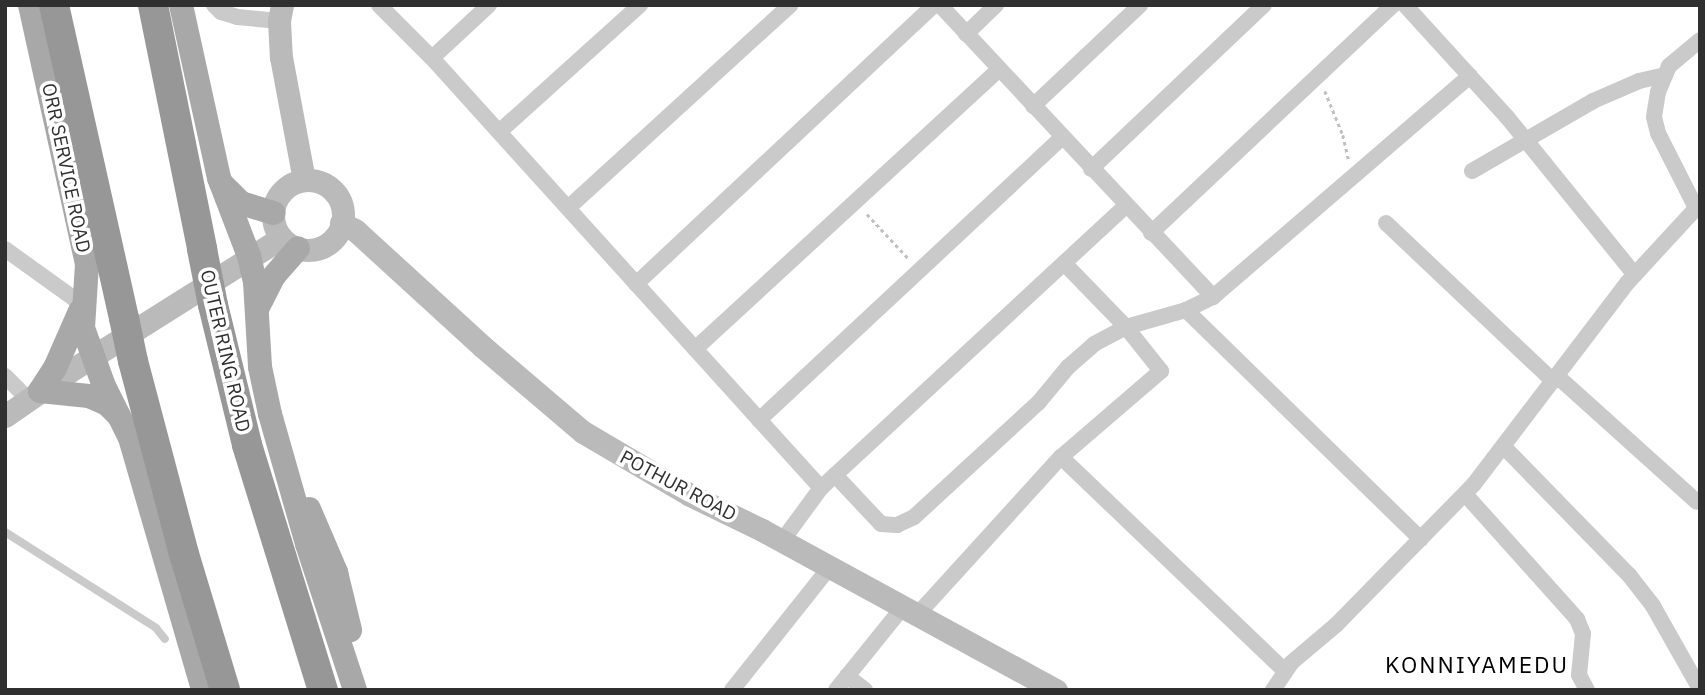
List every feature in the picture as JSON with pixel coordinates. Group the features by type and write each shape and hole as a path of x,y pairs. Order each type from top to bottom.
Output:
{"highway":[{"path":"54,5 133,361 184,554 225,690"},
{"name":"OUTER RING ROAD","path":"153,5 213,304 247,445 323,690"}],"main road":[{"name":"ORR SERVICE ROAD","path":"30,5 84,247 87,278 83,328 140,470 202,690"},
{"path":"181,5 221,183 249,256 257,309 260,367 285,469 356,690"},
{"path":"221,183 241,203 273,213"},
{"path":"257,309 289,243"},
{"path":"34,395 65,347 83,305"},
{"path":"34,395 89,396 107,404 118,415"}],"street":[{"path":"214,5 221,12 237,17 281,13 281,57 304,180"},
{"path":"379,5 432,58 821,488"},
{"path":"432,58 489,5"},
{"path":"499,132 640,5"},
{"path":"568,208 790,5"},
{"path":"636,284 934,5"},
{"path":"940,5 1213,297"},
{"path":"966,34 996,5"},
{"path":"1033,106 1140,5"},
{"path":"1091,169 1264,5"},
{"path":"1151,233 1394,5"},
{"path":"1405,5 1525,139 1635,275"},
{"path":"1273,690 1284,671 1336,625 1465,494 1635,275 1698,206 1656,127 1655,105 1665,75 1676,58 1700,40"},
{"path":"695,349 999,69"},
{"path":"1472,171 1617,90 1665,75"},
{"path":"835,475 881,524 897,525 914,517 1039,402 1081,355 1126,327 1186,310 1213,297 1470,76"},
{"path":"759,420 1062,137"},
{"path":"5,416 249,256 289,243 321,247 333,238 341,223 342,208 334,193 321,183 304,180 283,191 273,213 289,243"},
{"path":"782,541 821,488 1126,206"},
{"name":"POTHUR ROAD","path":"341,223 355,230 483,347 583,432 690,495 782,541 1056,690"},
{"path":"1386,223 1555,379 1697,502"},
{"path":"5,249 83,305"},
{"path":"836,690 1061,457 1161,371 1126,327 1064,263"},
{"path":"1186,310 1421,539"},
{"path":"5,376 34,395"},
{"path":"1504,447 1629,575 1653,606 1700,689"},
{"path":"1061,457 1284,671"},
{"path":"1465,494 1577,619 1583,634 1578,675 1587,690"},
{"path":"736,686 830,567"},
{"path":"847,676 865,690"}],"lane":[{"path":"5,532 156,628 165,639"}],"path":[{"path":"1318,77 1343,135 1353,177"},
{"path":"855,201 919,270"}],"district":[{"name":"KONNIYAMEDU","path":"1477,664"}]}
